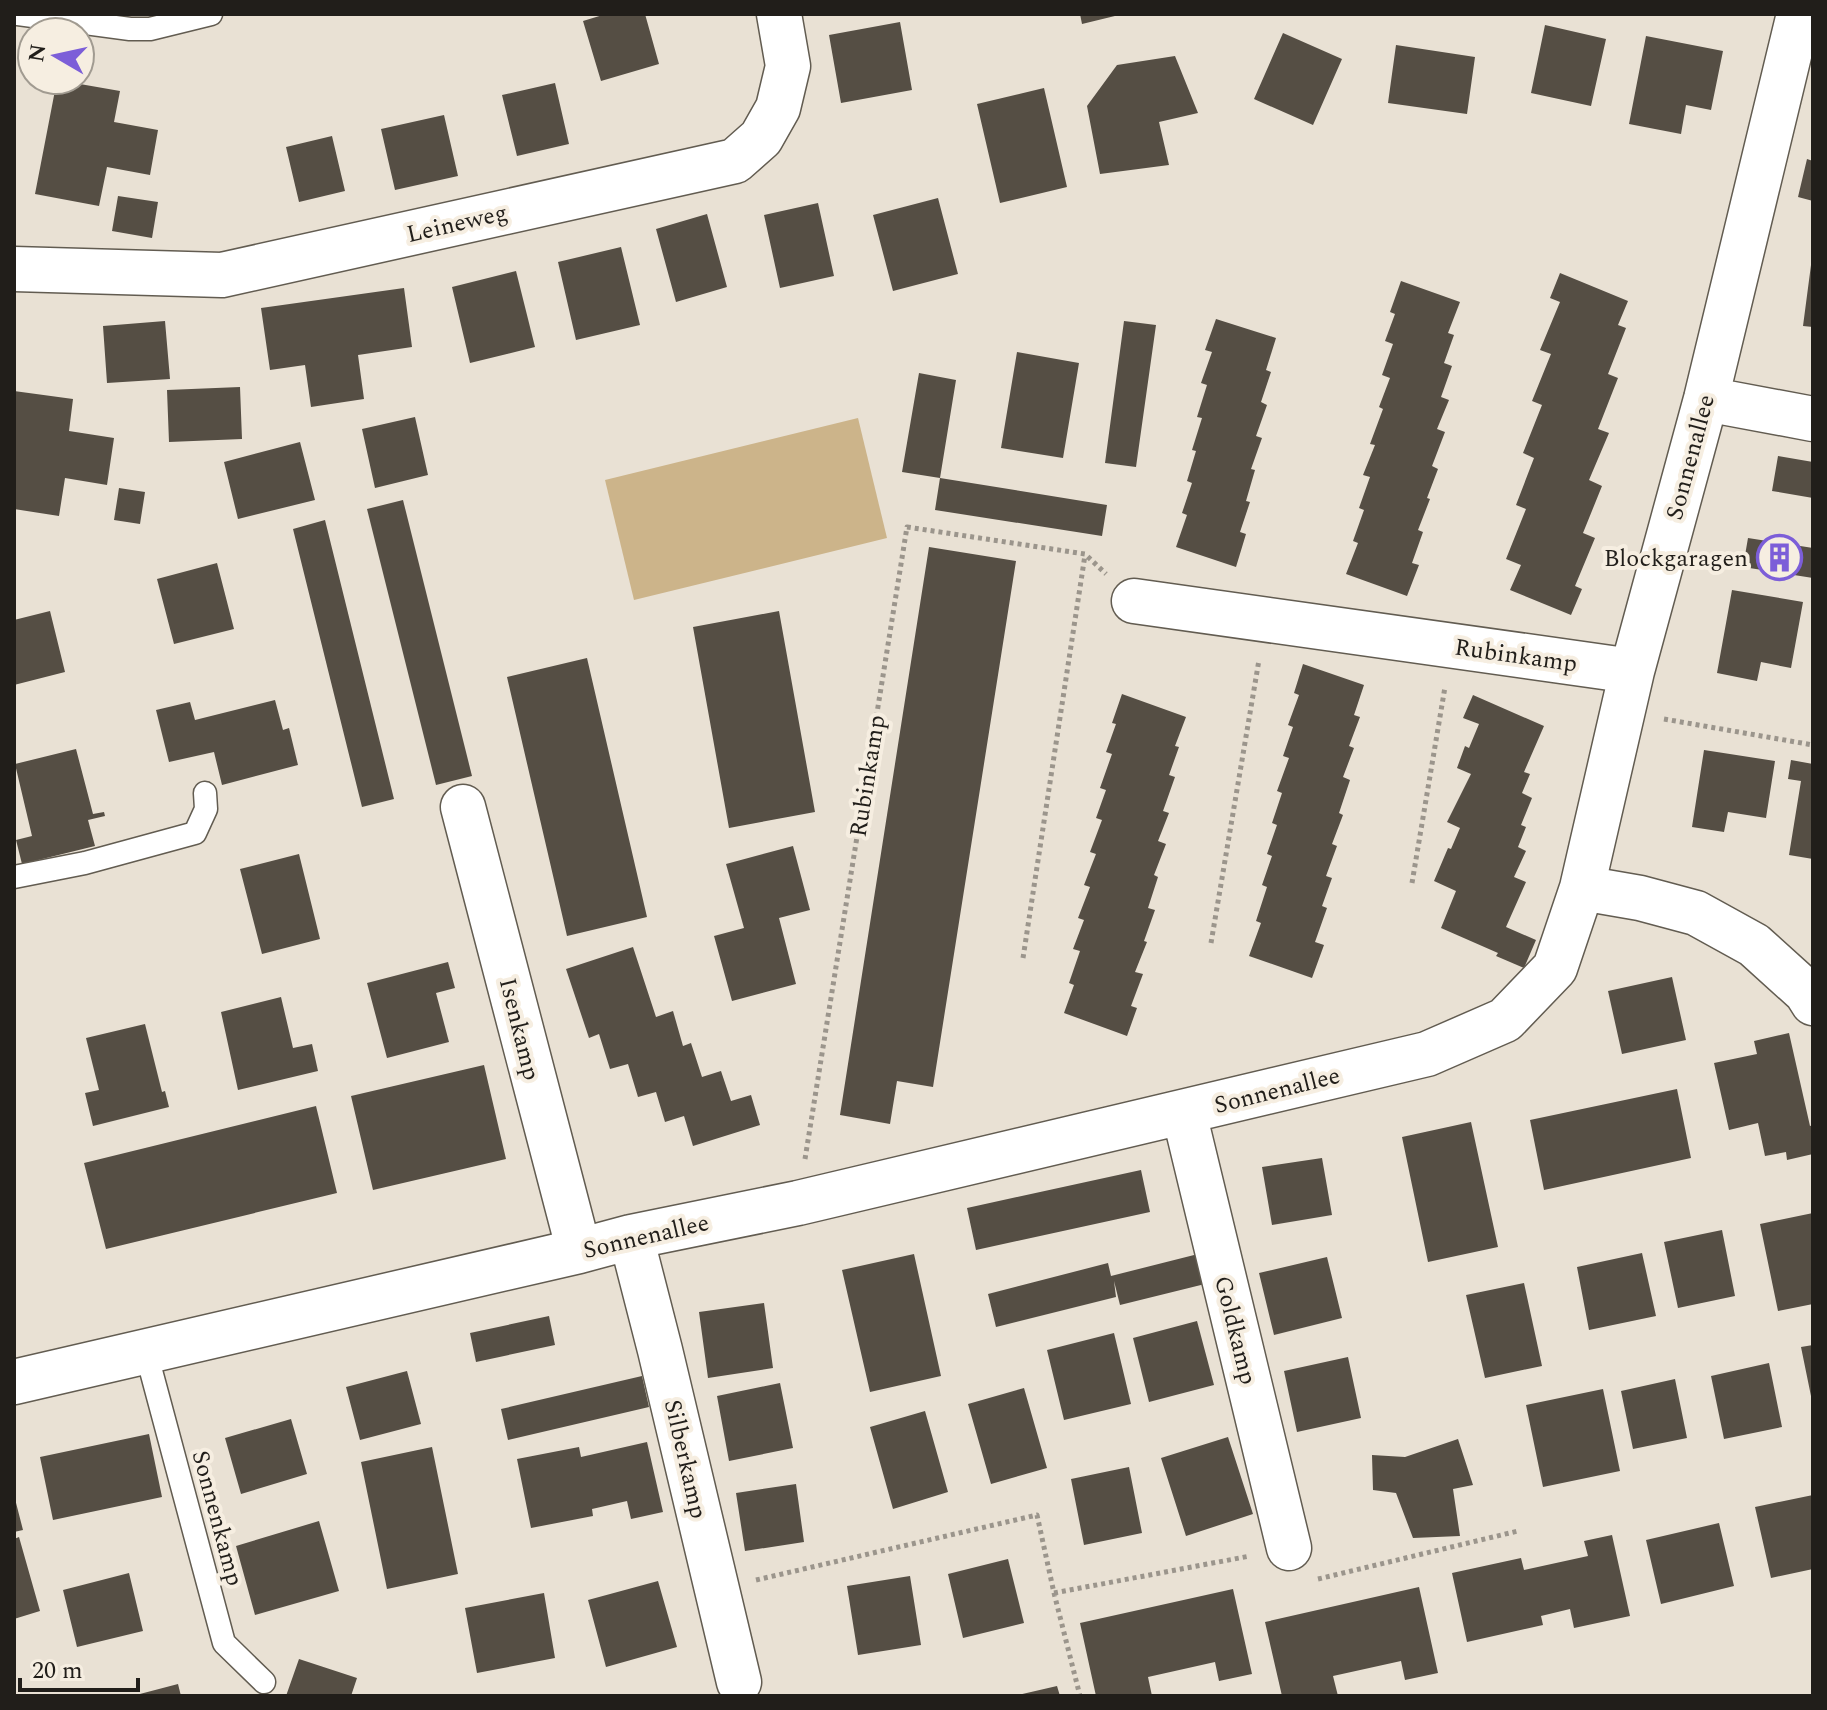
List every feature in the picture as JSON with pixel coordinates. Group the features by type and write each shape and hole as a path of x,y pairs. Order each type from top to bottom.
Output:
{"street":[{"name":"Leineweg","path":"14,269 222,275 735,161 761,138 778,108 788,66 779,14"},
{"name":"Sonnenallee","path":"14,1382 631,1237 798,1203 1184,1113 1427,1054 1505,1020 1555,968 1582,888 1628,692 1706,399 1799,14"},
{"path":"1706,399 1813,419"},
{"name":"Rubinkamp","path":"1134,601 1452,647 1628,692"},
{"name":"Isenkamp","path":"463,807 579,1251"},
{"path":"1582,888 1640,898 1696,913 1754,945 1806,992 1813,1003"},
{"name":"Goldkamp","path":"1184,1113 1289,1548"},
{"name":"Silberkamp","path":"631,1237 739,1682"}],"lane":[{"path":"18,14 130,29 150,29 211,14"},
{"path":"14,877 85,863 195,833 206,809 205,793"},
{"name":"Sonnenkamp","path":"146,1352 224,1643 264,1682"}],"path":[{"name":"Rubinkamp","path":"798,1203 907,527 1085,554"},
{"path":"1085,554 1134,601"},
{"path":"1023,958 1085,554"},
{"path":"1211,943 1266,620"},
{"path":"1412,883 1452,647"},
{"path":"1628,692 1813,745"},
{"path":"716,1589 1037,1515 1080,1696"},
{"path":"1054,1593 1289,1548 1298,1584 1518,1531"}],"shaded area":[{"path":"858,418 887,538 634,600 605,480"}],"building":[{"path":"606,14 645,14 659,64 601,81 583,21"},
{"path":"1080,14 1119,14 1119,15 1082,24"},
{"path":"900,22 912,90 841,103 829,35"},
{"path":"1545,25 1606,39 1591,106 1531,93"},
{"path":"1283,33 1342,59 1313,125 1254,99"},
{"path":"1646,36 1723,51 1711,110 1686,105 1681,134 1629,124"},
{"path":"1396,45 1475,57 1467,114 1388,103"},
{"path":"1175,56 1198,113 1159,122 1169,165 1100,174 1087,106 1117,65"},
{"path":"555,83 569,144 517,156 502,95"},
{"path":"96,87 120,91 114,122 158,130 150,175 107,167 99,206 35,194 54,96 96,96"},
{"path":"1044,88 1067,187 1000,203 977,104"},
{"path":"444,115 458,176 395,190 381,129"},
{"path":"332,136 345,191 299,202 286,147"},
{"path":"1807,159 1813,161 1813,201 1798,197"},
{"path":"118,196 158,202 152,238 112,231"},
{"path":"938,198 958,274 893,291 873,215"},
{"path":"818,203 834,276 780,288 764,215"},
{"path":"707,214 727,287 676,302 656,229"},
{"path":"621,247 640,325 576,340 558,262"},
{"path":"1813,265 1813,327 1803,326"},
{"path":"516,271 535,347 470,363 452,287"},
{"path":"1560,273 1628,301 1618,325 1626,328 1608,374 1618,378 1598,429 1609,433 1589,480 1602,486 1583,533 1595,538 1575,586 1582,589 1571,615 1510,590 1521,565 1506,559 1526,509 1516,505 1534,458 1523,453 1542,405 1532,401 1551,354 1540,350 1560,302 1550,298"},
{"path":"1401,281 1460,302 1448,333 1454,335 1444,363 1452,366 1441,397 1449,400 1437,429 1445,432 1432,466 1438,469 1418,530 1423,532 1412,563 1419,565 1407,596 1346,574 1358,543 1353,541 1364,510 1359,508 1370,477 1363,475 1375,445 1370,444 1390,378 1382,375 1393,344 1385,341 1395,314 1390,312"},
{"path":"404,288 412,347 358,355 364,399 311,407 305,365 270,370 261,308"},
{"path":"1216,319 1276,338 1266,370 1271,372 1261,402 1267,405 1256,436 1262,438 1251,469 1255,470 1246,501 1250,502 1240,532 1246,534 1236,567 1176,547 1187,515 1182,513 1192,483 1187,481 1202,418 1197,417 1207,385 1201,383 1212,352 1205,350"},
{"path":"165,321 170,379 107,383 103,326"},
{"path":"1124,321 1156,325 1136,467 1105,463"},
{"path":"1017,352 1079,363 1063,458 1001,448"},
{"path":"919,373 956,380 940,478 902,472"},
{"path":"240,387 242,439 169,442 167,390"},
{"path":"14,391 73,399 69,431 114,438 107,485 65,478 59,516 14,509"},
{"path":"415,417 428,475 375,488 362,429"},
{"path":"300,442 315,500 238,519 224,462"},
{"path":"1778,456 1813,462 1813,498 1772,491"},
{"path":"940,478 1107,505 1102,536 935,510"},
{"path":"119,488 145,492 140,524 114,520"},
{"path":"403,500 472,776 436,785 367,509"},
{"path":"325,520 394,799 362,807 293,529"},
{"name":"Blockgaragen","path":"1748,538 1813,548 1813,578 1743,567"},
{"path":"929,547 1016,561 933,1087 897,1081 890,1124 840,1115"},
{"path":"217,563 234,629 174,644 157,579"},
{"path":"1732,590 1803,602 1791,668 1761,662 1757,681 1717,673"},
{"path":"50,611 65,672 14,685 14,620"},
{"path":"779,611 815,812 729,828 693,627"},
{"path":"587,658 647,917 567,936 507,677"},
{"path":"1303,664 1364,685 1354,715 1360,717 1349,746 1354,748 1343,777 1350,780 1339,813 1343,815 1332,844 1337,846 1326,876 1332,878 1322,906 1327,908 1315,942 1324,945 1312,978 1249,956 1261,923 1256,921 1267,887 1262,885 1272,856 1267,854 1277,825 1272,823 1282,793 1277,791 1289,758 1283,756 1293,727 1288,725 1299,695 1294,693"},
{"path":"1122,694 1186,717 1169,775 1175,777 1163,811 1169,813 1158,841 1166,844 1154,875 1158,877 1148,908 1155,910 1135,972 1143,974 1131,1006 1137,1008 1127,1036 1064,1013 1074,985 1069,983 1080,951 1073,949 1084,920 1078,918 1090,887 1084,885 1096,854 1090,852 1102,820 1096,818 1106,790 1100,788 1112,754 1106,752"},
{"path":"1473,695 1544,726 1524,772 1530,774 1522,793 1532,798 1521,825 1526,827 1518,847 1526,851 1514,877 1526,882 1506,927 1536,940 1524,968 1441,928 1456,891 1434,881 1460,828 1447,822 1471,774 1457,768 1465,746 1469,748 1479,724 1463,718"},
{"path":"275,700 283,730 289,728 298,765 222,785 214,752 169,762 156,710 190,702 195,720"},
{"path":"76,749 93,814 104,812 105,816 88,820 95,846 22,864 16,840 32,836 15,764"},
{"path":"1704,750 1775,761 1766,818 1728,812 1724,832 1692,827"},
{"path":"1791,760 1813,764 1813,859 1789,855 1801,781 1788,779"},
{"path":"793,846 810,910 779,918 796,984 732,1001 714,936 744,928 726,864"},
{"path":"299,854 320,939 262,954 240,869"},
{"path":"633,947 656,1017 673,1011 683,1046 691,1043 702,1077 721,1071 731,1101 751,1095 760,1125 693,1146 684,1116 665,1122 656,1092 638,1097 628,1064 610,1069 599,1034 589,1038 566,969"},
{"path":"448,962 455,988 436,993 449,1042 387,1058 367,983"},
{"path":"1672,977 1686,1040 1622,1054 1608,991"},
{"path":"281,997 293,1048 312,1044 318,1071 238,1090 221,1012"},
{"path":"145,1024 162,1092 165,1091 169,1107 93,1126 85,1093 99,1090 86,1038"},
{"path":"1789,1033 1810,1126 1813,1125 1813,1154 1787,1160 1786,1152 1765,1156 1758,1123 1729,1130 1714,1063 1757,1054 1754,1041"},
{"path":"484,1065 506,1159 373,1190 351,1096"},
{"path":"1677,1089 1691,1158 1544,1190 1530,1120"},
{"path":"316,1106 337,1193 106,1249 84,1163"},
{"path":"1471,1122 1498,1247 1428,1262 1402,1137"},
{"path":"1322,1158 1332,1215 1272,1225 1262,1167"},
{"path":"1141,1170 1150,1212 976,1250 967,1208"},
{"path":"1813,1213 1813,1304 1778,1311 1760,1224"},
{"path":"1722,1230 1735,1296 1678,1308 1664,1242"},
{"path":"1202,1253 1209,1283 1120,1305 1114,1281 1116,1297 996,1327 988,1294 1108,1263 1111,1276"},
{"path":"1642,1253 1656,1316 1589,1330 1577,1267"},
{"path":"914,1254 941,1376 870,1392 842,1270"},
{"path":"1327,1257 1342,1318 1274,1335 1259,1273"},
{"path":"1524,1283 1542,1366 1485,1378 1466,1295"},
{"path":"764,1303 773,1368 708,1378 699,1312"},
{"path":"549,1316 555,1345 476,1362 470,1333"},
{"path":"1197,1321 1214,1385 1149,1402 1133,1338"},
{"path":"1114,1333 1131,1404 1064,1420 1047,1350"},
{"path":"1813,1345 1813,1400 1812,1401 1801,1347"},
{"path":"1348,1357 1361,1418 1297,1432 1284,1371"},
{"path":"1769,1363 1782,1427 1724,1439 1711,1376"},
{"path":"407,1371 421,1424 360,1440 346,1387"},
{"path":"642,1376 649,1407 508,1440 501,1409"},
{"path":"1675,1379 1687,1438 1633,1449 1621,1391"},
{"path":"780,1383 793,1448 729,1461 717,1396"},
{"path":"1024,1388 1047,1468 991,1484 968,1404"},
{"path":"1603,1389 1620,1471 1543,1487 1526,1405"},
{"path":"925,1411 948,1492 893,1509 870,1427"},
{"path":"291,1419 307,1474 241,1494 225,1438"},
{"path":"149,1434 162,1497 53,1520 40,1457"},
{"path":"1228,1437 1253,1514 1186,1536 1161,1458"},
{"path":"1458,1439 1473,1485 1453,1489 1460,1536 1413,1538 1396,1493 1373,1490 1372,1455 1405,1457"},
{"path":"647,1442 663,1512 631,1519 627,1501 592,1509 593,1516 531,1528 517,1459 579,1447 581,1457"},
{"path":"432,1447 458,1574 387,1589 361,1462"},
{"path":"1129,1467 1142,1533 1084,1545 1071,1479"},
{"path":"796,1484 804,1542 745,1551 736,1493"},
{"path":"14,1495 23,1530 14,1532"},
{"path":"1813,1495 1813,1569 1771,1578 1755,1507"},
{"path":"319,1521 339,1591 255,1615 236,1546"},
{"path":"1719,1523 1734,1586 1661,1604 1646,1540"},
{"path":"1612,1535 1630,1616 1574,1628 1570,1609 1541,1616 1543,1625 1467,1642 1452,1573 1521,1558 1524,1570 1588,1556 1584,1541"},
{"path":"19,1537 40,1611 14,1619 14,1539"},
{"path":"1008,1559 1024,1623 963,1638 948,1574"},
{"path":"129,1573 143,1631 77,1647 63,1590"},
{"path":"910,1576 921,1645 858,1655 847,1586"},
{"path":"658,1581 677,1647 606,1667 588,1600"},
{"path":"1419,1587 1438,1673 1405,1680 1401,1661 1333,1676 1338,1696 1282,1696 1265,1622"},
{"path":"1233,1589 1252,1674 1219,1681 1215,1662 1148,1677 1152,1696 1096,1696 1080,1623"},
{"path":"544,1593 555,1658 477,1673 465,1608"},
{"path":"299,1659 357,1678 351,1696 286,1696"},
{"path":"178,1684 181,1696 136,1696 136,1695"},
{"path":"1057,1686 1060,1696 1018,1696 1018,1695"}],"place":[{"name":"Blockgaragen","path":"1779,558"}]}
